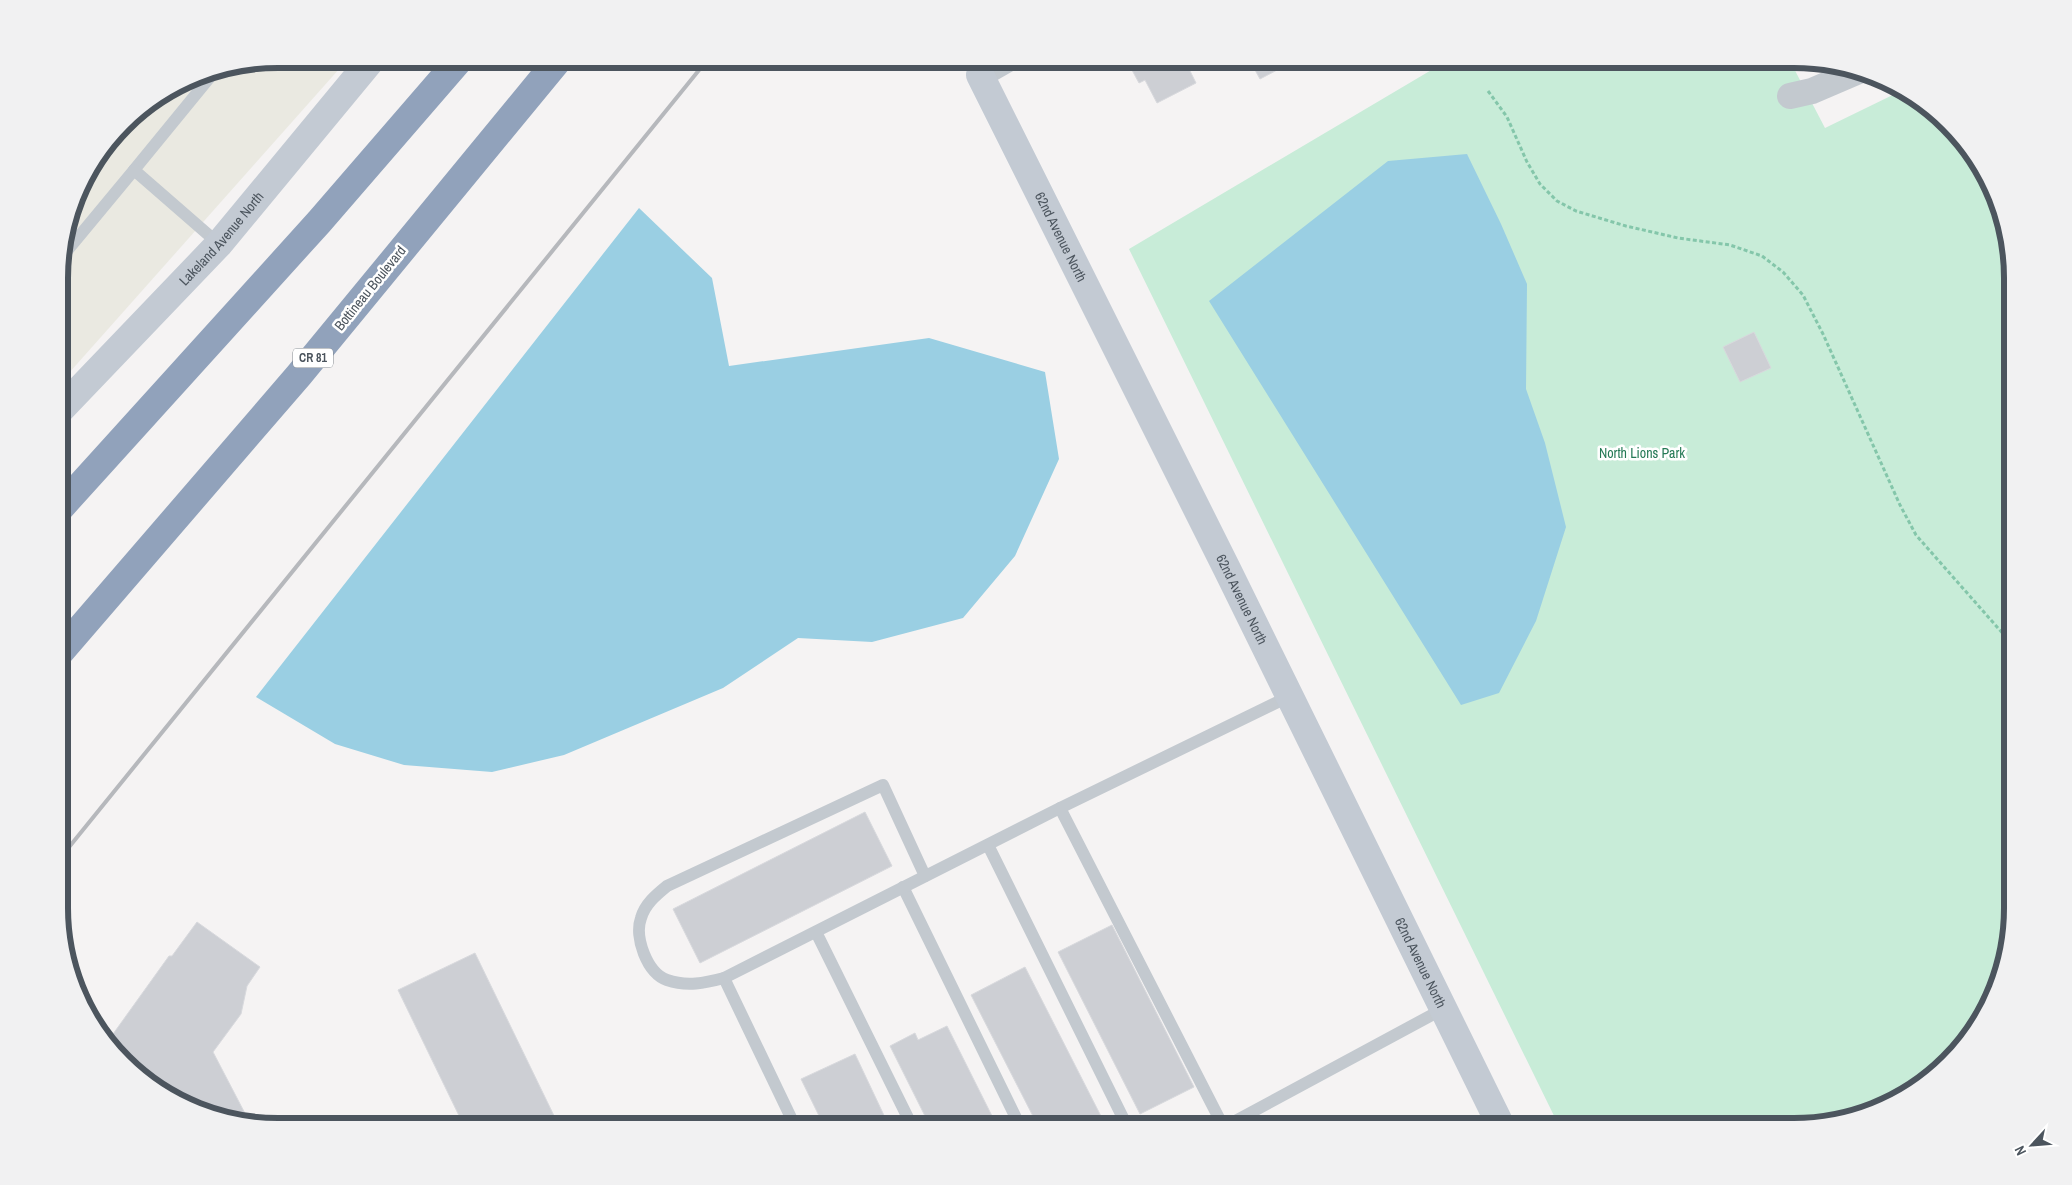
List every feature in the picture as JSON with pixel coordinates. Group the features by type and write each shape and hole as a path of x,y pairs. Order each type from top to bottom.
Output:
{"highway":[{"path":"68,499 312,230 452,68"},
{"name":"Bottineau Boulevard","path":"68,643 299,375 552,68"}],"street":[{"name":"Lakeland Avenue North","path":"68,402 218,244 365,68"},
{"path":"980,76 993,68"},
{"path":"1790,96 1812,91 1849,75"},
{"name":"62nd Avenue North","path":"980,76 1290,696 1497,1118"}],"lane":[{"path":"70,248 208,80"},
{"path":"134,170 218,244"},
{"path":"925,876 883,785 667,886 651,899 640,918 639,933 643,952 650,966 665,980 700,984 724,978 1060,808 1290,696"},
{"path":"1060,808 1220,1118"},
{"path":"988,845 1123,1118"},
{"path":"903,888 1016,1118"},
{"path":"816,932 908,1118"},
{"path":"724,978 791,1118"},
{"path":"1239,1118 1443,1009"}],"path":[{"path":"1488,91 1507,117 1527,162 1540,184 1557,201 1576,211 1626,226 1678,238 1730,245 1762,256 1783,272 1803,295 1823,334 1900,505 1916,535 2004,635"}],"shaded area":[{"path":"340,68 68,374 69,250 83,197 103,161 120,139 139,120 161,103 197,83 250,69"}],"green space":[{"name":"North Lions Park","path":"1435,68 1794,68 1825,128 1896,94 1922,111 1943,129 1969,161 1989,197 2003,250 2004,921 1997,962 1989,988 1969,1024 1943,1056 1911,1082 1890,1094 1872,1103 1822,1116 1794,1118 1555,1118 1129,249"}],"water":[{"path":"1467,154 1501,224 1527,284 1526,389 1545,443 1566,527 1536,621 1499,693 1461,705 1209,301 1388,161"},
{"path":"639,208 712,278 729,366 929,338 1045,372 1059,459 1015,556 963,618 872,642 798,638 723,688 564,755 492,772 404,765 335,744 256,697"}],"building":[{"path":"1131,68 1188,68 1196,83 1157,103 1145,80 1139,83"},
{"path":"1254,68 1281,68 1260,79"},
{"path":"1754,332 1771,368 1740,382 1723,347"},
{"path":"865,812 892,866 700,963 673,909"},
{"path":"197,922 260,967 247,986 241,1014 213,1052 246,1115 197,1102 172,1089 139,1065 112,1036 169,956 172,956"},
{"path":"1112,925 1194,1087 1140,1114 1058,952"},
{"path":"475,953 555,1118 460,1118 398,990"},
{"path":"1025,967 1102,1118 1034,1118 971,995"},
{"path":"947,1026 993,1118 926,1118 890,1046 915,1033 918,1040"},
{"path":"855,1054 885,1118 820,1118 801,1079"}],"railway":[{"path":"68,848 701,68"}]}
